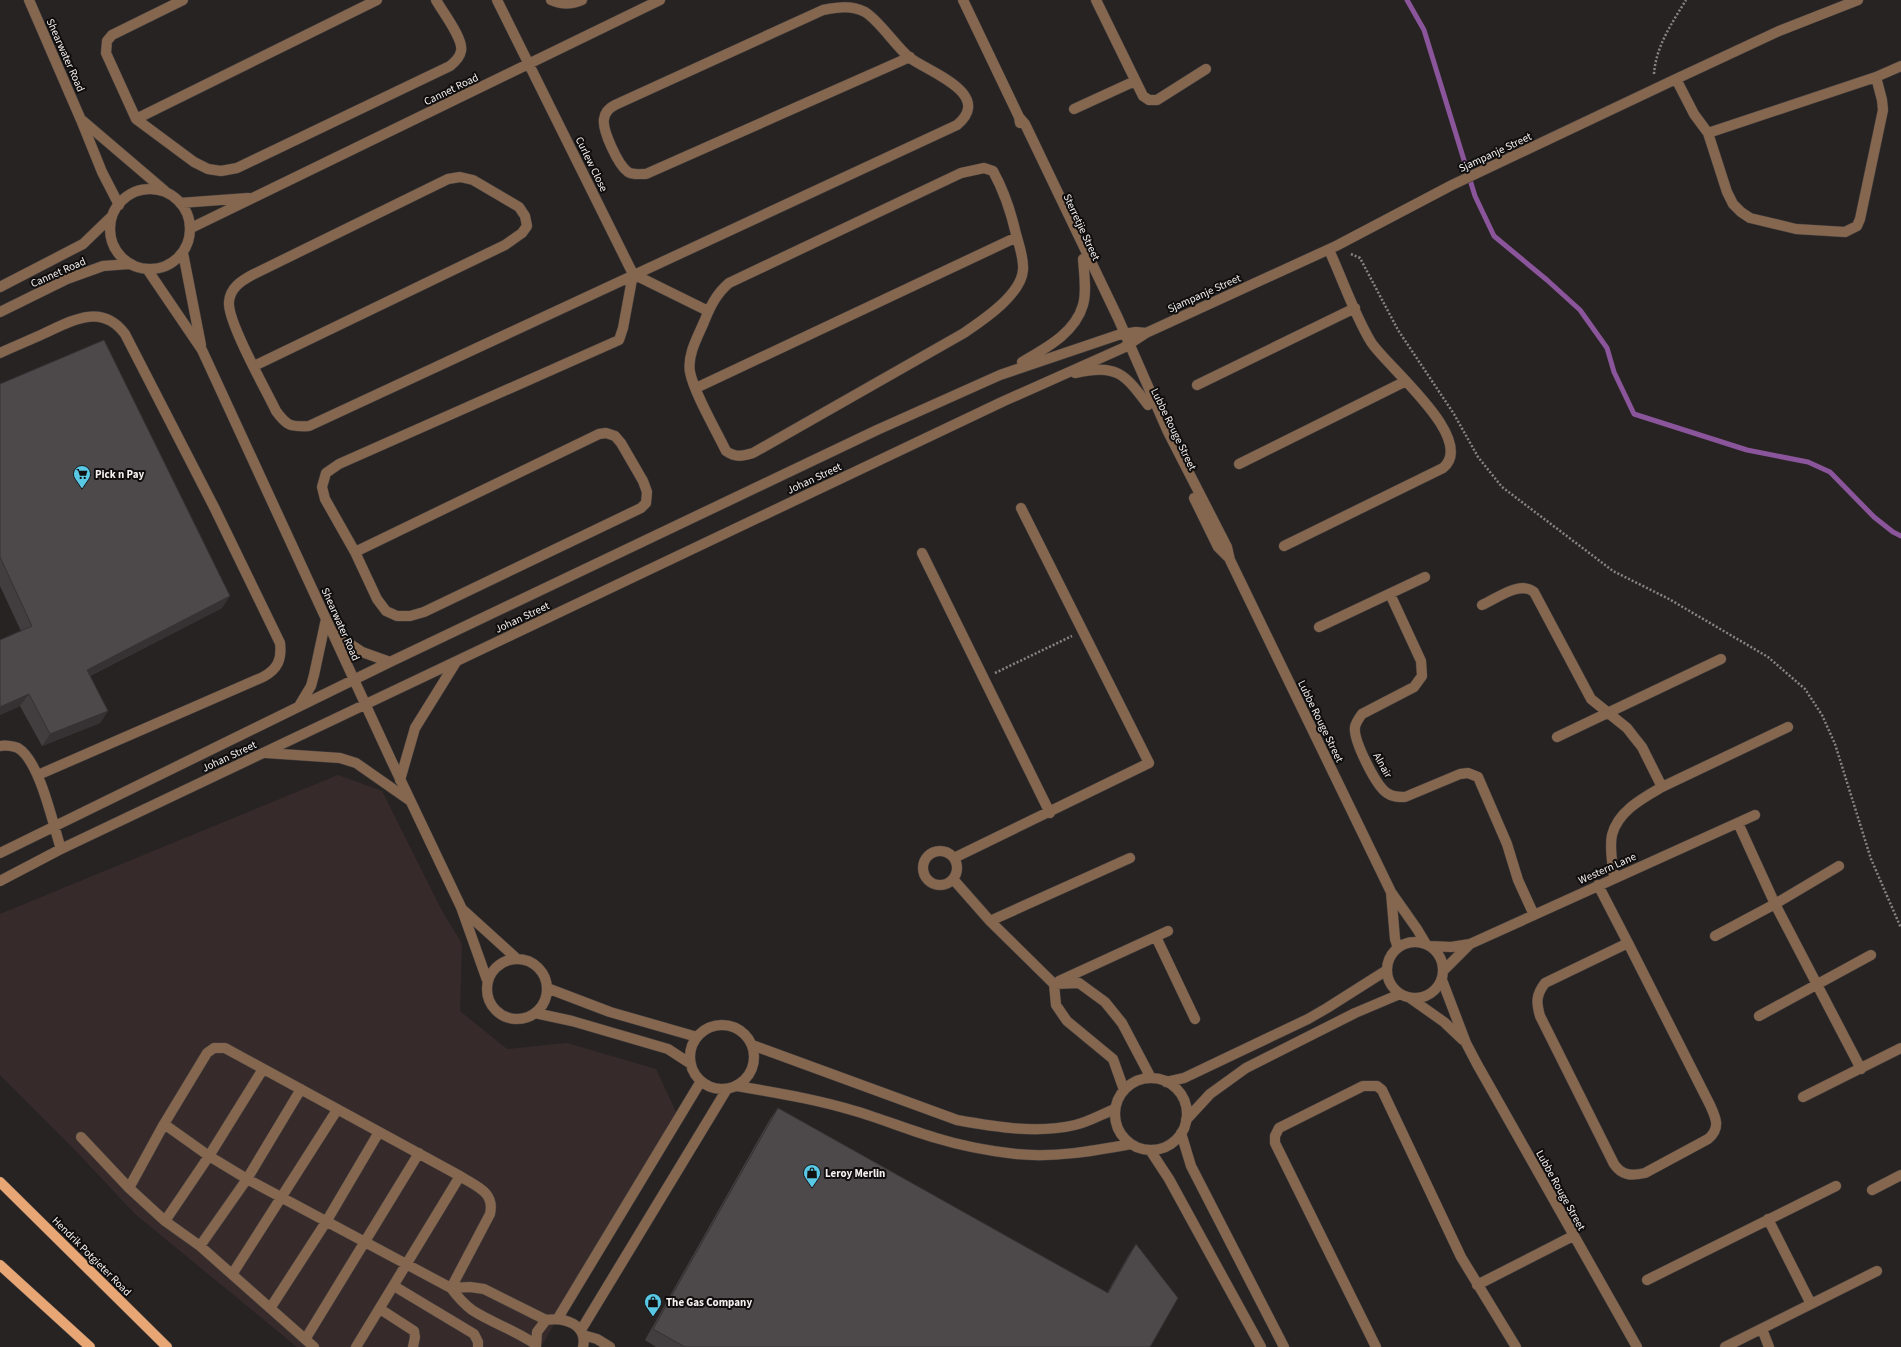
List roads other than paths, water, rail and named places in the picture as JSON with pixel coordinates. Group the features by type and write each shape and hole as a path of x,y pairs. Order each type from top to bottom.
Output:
{"main road":[{"name":"Hendrik Potgieter Road","path":"0,1182 167,1347"},
{"path":"0,1265 90,1347"}],"street":[{"name":"Shearwater Road","path":"29,0 102,172 119,205"},
{"path":"184,0 112,35 107,41 106,53 136,118 194,162 208,169 221,171 237,168 450,66 457,59 462,50 460,41 436,0"},
{"path":"136,118 377,0"},
{"name":"Curlew Close","path":"497,0 633,274"},
{"path":"551,0 566,5 582,0"},
{"name":"Cannet Road","path":"190,228 660,0"},
{"name":"Sterretjie Street","path":"963,0 1018,117 1020,127 1126,346"},
{"path":"1096,0 1135,81 1143,96 1149,100 1157,100 1206,68"},
{"name":"Sjampanje Street","path":"1126,346 1146,333 1332,248 1497,163 1573,129 1779,31 1858,0"},
{"path":"254,366 506,245 522,233 527,226 525,216 519,208 473,180 460,177 448,179 240,281 232,290 229,301 230,313 235,328 276,411 284,423 293,427 309,426 633,274 957,125 964,119 968,101 962,92 949,80 910,58 866,13 854,8 840,7 823,10 615,105 605,113 603,120 605,132 622,166 629,173 646,174 910,58"},
{"path":"1708,133 1876,77 1901,66"},
{"path":"1676,79 1694,114 1708,133 1727,192 1733,204 1741,212 1750,218 1796,229 1845,232 1857,226 1860,219 1881,122 1882,100 1876,77"},
{"path":"1074,109 1135,81"},
{"name":"Sterretjie Street","path":"1018,117 1025,124 1032,138 1118,318 1121,335"},
{"name":"Shearwater Road","path":"81,120 167,193"},
{"path":"984,168 993,171 1012,216 1022,255 1023,270 1019,282 993,313 964,333 754,453 741,457 733,456 726,451 696,388 690,371 691,358 708,311 714,299 728,283 960,173 972,169 984,168"},
{"path":"155,190 167,193 180,203 186,210 190,228 190,236 183,253 167,266 147,269 129,264 119,255 112,243 110,230 112,216 119,205 129,196 141,191 155,190"},
{"name":"Cannet Road","path":"180,203 252,198"},
{"name":"Cannet Road","path":"0,287 83,244 112,216"},
{"path":"696,388 1017,237"},
{"path":"1284,546 1443,468 1448,463 1450,450 1440,423 1427,402 1370,342 1332,248"},
{"name":"Shearwater Road","path":"183,253 202,350"},
{"name":"Johan Street","path":"1000,375 1060,338 1074,324 1083,305 1085,285 1083,259"},
{"name":"Cannet Road","path":"0,312 67,279 103,266 129,264"},
{"name":"Shearwater Road","path":"147,269 202,350 400,780 461,908 487,980"},
{"path":"633,274 708,311"},
{"path":"354,552 599,434 606,433 615,436 643,481 647,492 646,503 641,508 424,612 410,616 397,616 386,611 377,599 354,552 325,499 322,487 326,473 339,464 619,340 623,328 633,274"},
{"path":"1197,385 1355,308"},
{"path":"0,353 77,318 96,316 105,318 120,327 215,509 280,643 281,652 277,667 264,677 38,775"},
{"name":"Sjampanje Street","path":"1121,335 1146,333"},
{"name":"Johan Street","path":"0,853 390,662 877,430 1000,375 1121,335"},
{"name":"Johan Street","path":"0,881 61,849 1055,377 1126,346"},
{"name":"Lubbe Rouge Street","path":"1126,346 1148,405 1218,547 1230,560"},
{"name":"Lubbe Rouge Street","path":"1126,346 1227,547 1230,560 1391,892 1428,945"},
{"name":"Johan Street","path":"1055,377 1083,371 1109,370 1119,374 1130,382 1148,405"},
{"path":"1239,464 1406,381"},
{"path":"954,858 1050,813 1149,763 1021,508"},
{"path":"922,553 1050,813"},
{"path":"1318,627 1425,577"},
{"path":"1482,605 1521,587 1531,589 1534,592 1591,699 1627,728 1642,747 1662,786"},
{"name":"Alnair","path":"1390,594 1421,661 1422,676 1414,687 1362,714 1357,720 1355,728 1359,744 1375,780 1387,793 1405,797 1460,774 1468,773 1478,777 1507,844 1518,880 1534,915"},
{"path":"299,706 311,686 326,619"},
{"path":"332,632 362,652 390,662"},
{"path":"1557,737 1721,659"},
{"path":"400,780 415,728 456,662"},
{"path":"1614,878 1612,836 1616,825 1635,802 1662,786 1788,727"},
{"path":"0,746 17,748 24,753 38,775 61,849"},
{"path":"264,753 350,760 410,801"},
{"name":"Western Lane","path":"1428,945 1451,947 1470,944 1755,815"},
{"path":"1738,824 1775,904 1861,1069"},
{"path":"934,852 945,852 954,858 957,869 953,879 944,884 933,883 925,875 924,864 929,855 934,852"},
{"path":"990,920 1130,858"},
{"path":"1715,936 1775,904 1839,866"},
{"path":"953,879 990,920 1054,984 1056,1005 1067,1021 1113,1059 1124,1090"},
{"path":"1598,885 1628,943 1710,1105 1717,1122 1714,1134 1708,1139 1645,1173 1636,1175 1626,1174 1619,1171 1614,1164 1540,1016 1537,1005 1538,992 1545,983 1628,943"},
{"name":"Lubbe Rouge Street","path":"1391,892 1395,939 1398,948"},
{"name":"Shearwater Road","path":"461,908 516,958"},
{"path":"1054,984 1168,931"},
{"path":"1156,937 1195,1019"},
{"path":"1410,942 1428,945 1437,952 1442,961 1442,976 1437,988 1420,998 1405,996 1393,988 1388,979 1386,970 1388,960 1398,948 1410,942"},
{"name":"Western Lane","path":"1442,976 1470,944"},
{"path":"1759,1016 1871,955"},
{"path":"516,958 534,964 541,970 546,979 546,998 542,1007 535,1013 526,1018 517,1020 499,1014 492,1008 486,989 487,980 491,971 498,964 516,958"},
{"path":"1166,1082 1184,1078 1314,1015 1386,970"},
{"name":"Lubbe Rouge Street","path":"1442,976 1466,1043 1573,1236 1637,1347"},
{"path":"1054,984 1079,983 1105,1002 1122,1023 1151,1078"},
{"path":"547,988 610,1012 697,1037"},
{"path":"1186,1120 1184,1100 1178,1091 1166,1082 1151,1078 1131,1084 1124,1090 1118,1099 1115,1109 1115,1119 1123,1137 1131,1144 1140,1148 1150,1150 1160,1149 1170,1145 1181,1133 1186,1120 1210,1094 1246,1068 1355,1013 1405,996"},
{"name":"Lubbe Rouge Street","path":"1405,996 1444,1022 1466,1043"},
{"path":"535,1013 572,1021 668,1049 691,1064"},
{"path":"1115,1109 1076,1125 1044,1130 991,1126 957,1120 752,1045 740,1031 732,1027 722,1025 704,1031 697,1037 692,1046 690,1055 691,1064 701,1081 718,1089 732,1087 806,1098 856,1111 936,1139 968,1147 1017,1154 1043,1155 1089,1152 1131,1144"},
{"path":"583,1347 582,1332 732,1087 750,1073 754,1064 752,1045"},
{"path":"129,1188 164,1124 207,1053 214,1048 225,1048 337,1110 419,1153 460,1176 489,1196 492,1205 490,1214 451,1288"},
{"path":"1803,1097 1901,1048"},
{"path":"165,1221 209,1156 264,1069"},
{"path":"558,1318 701,1081"},
{"path":"1376,1347 1276,1143 1275,1136 1279,1128 1363,1086 1377,1086 1382,1090 1460,1257 1516,1347"},
{"path":"200,1246 247,1179 301,1089"},
{"path":"232,1273 337,1110"},
{"path":"164,1124 209,1156 247,1179 451,1288 460,1300 473,1310 522,1335 535,1346 538,1332 546,1320"},
{"path":"271,1307 326,1222 379,1132"},
{"path":"1181,1133 1191,1166 1284,1347"},
{"path":"81,1137 129,1188 165,1221 200,1246 232,1273 306,1338 314,1347"},
{"path":"1150,1150 1173,1186 1261,1347"},
{"path":"306,1338 419,1153"},
{"path":"1872,1190 1901,1175"},
{"path":"356,1347 380,1310 460,1176"},
{"path":"1647,1280 1836,1186"},
{"path":"1768,1219 1811,1304"},
{"path":"1477,1285 1573,1236"},
{"path":"1725,1347 1877,1271"},
{"path":"394,1286 474,1334 478,1342 478,1347"},
{"path":"451,1288 470,1286 484,1289 546,1320 558,1318 571,1321 582,1332 610,1347"},
{"path":"380,1310 414,1331 415,1337 413,1347"},
{"path":"1762,1329 1770,1347"}],"waterway":[{"path":"1407,0 1424,30 1475,196 1494,236 1547,280 1580,310 1607,348 1614,372 1634,414 1747,450 1808,462 1830,472 1874,517 1893,532 1901,536"}],"place":[{"name":"Pick n Pay","path":"82,489"},
{"name":"Leroy Merlin","path":"812,1188"},
{"name":"The Gas Company","path":"653,1317"}]}
